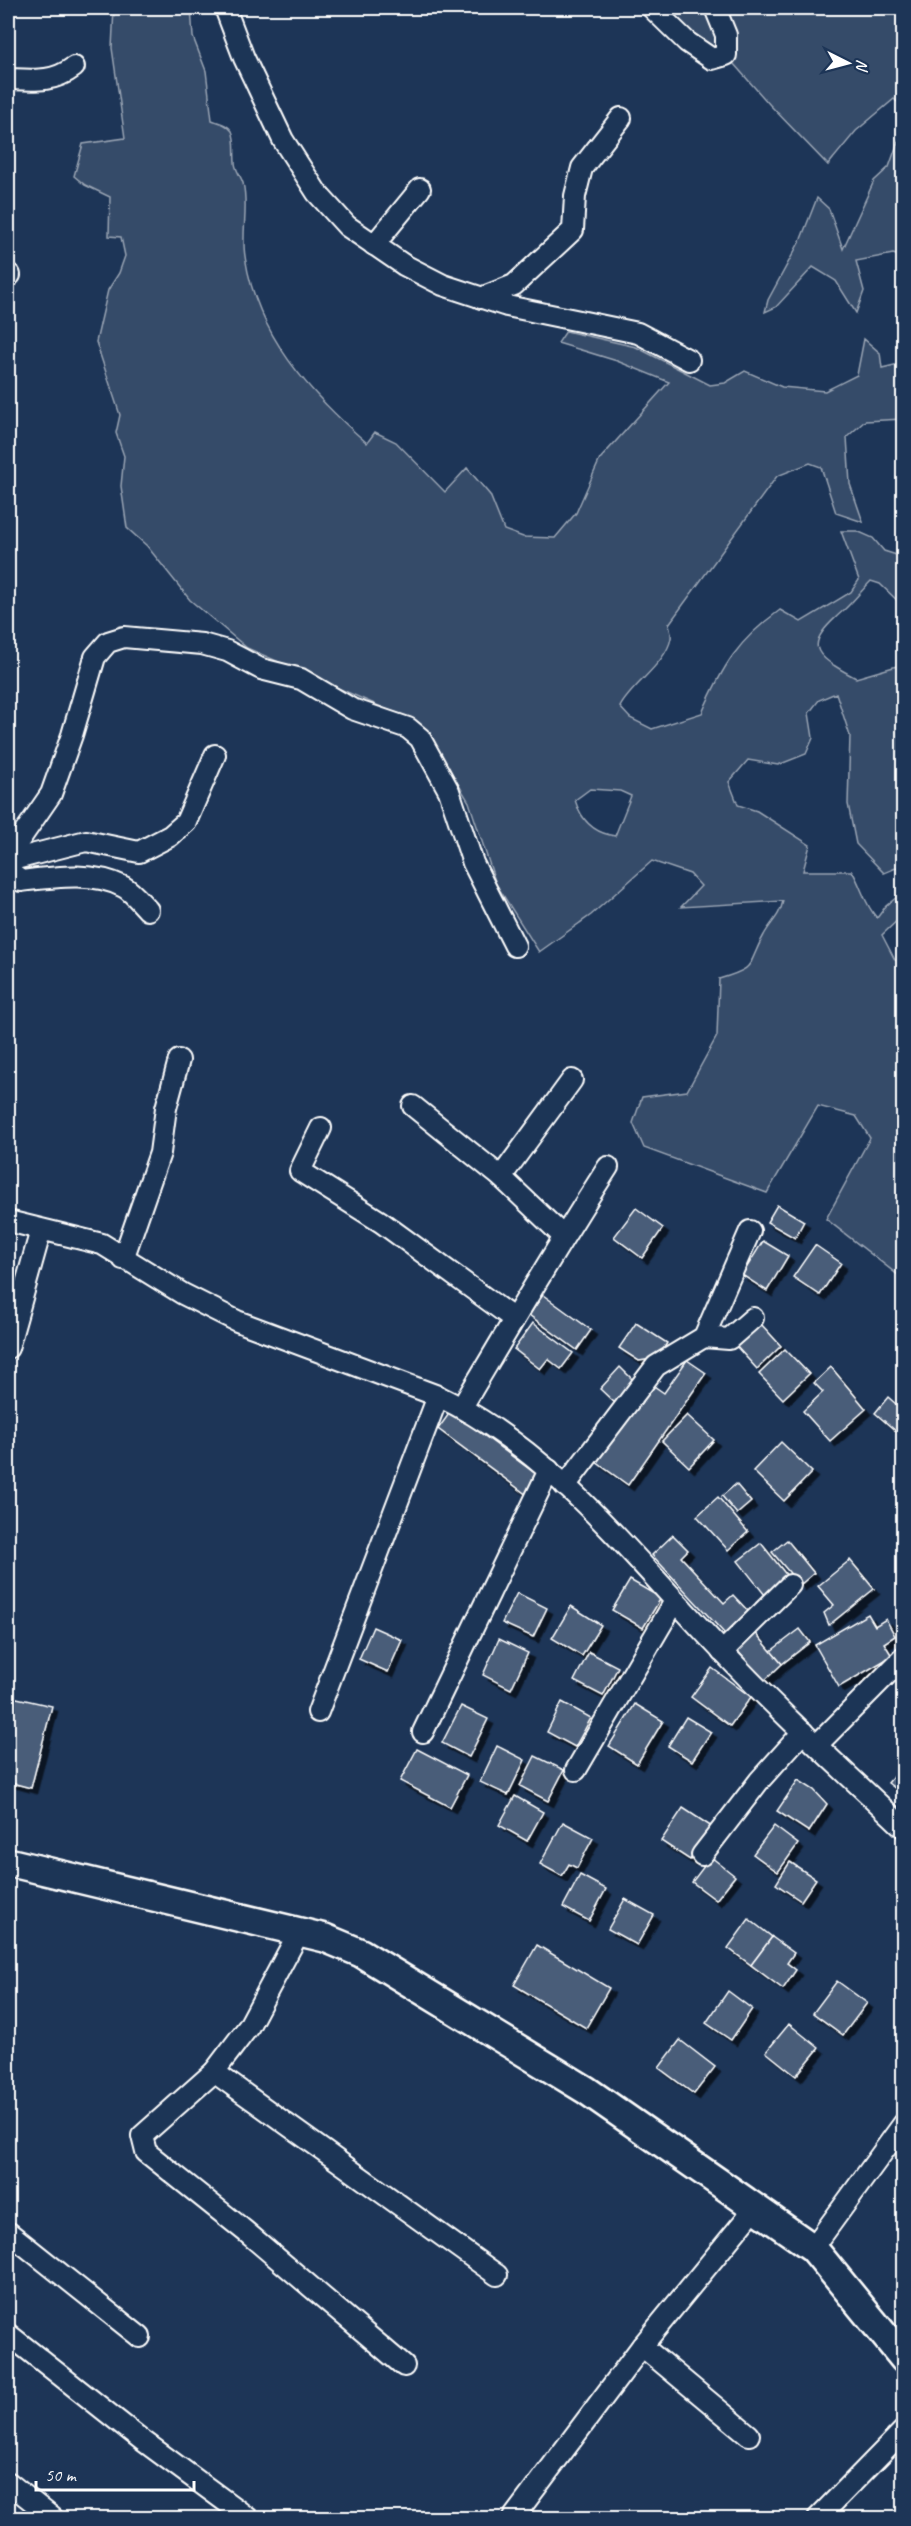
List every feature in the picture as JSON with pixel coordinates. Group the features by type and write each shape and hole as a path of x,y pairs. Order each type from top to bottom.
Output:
{"main road":[{"path":"8,1862 299,1932 361,1953 586,2090 813,2248 903,2359"}],"street":[{"path":"225,8 244,58 283,140 317,193 347,226 374,245 443,285 481,298 638,333 688,360"},
{"path":"652,8 687,42 712,59 726,55 728,45 715,8"},
{"path":"8,79 50,80 62,76 74,67"},
{"path":"481,298 514,285 573,230 575,196 582,168 621,118"},
{"path":"374,245 420,189"},
{"path":"8,857 51,794 72,735 95,657 108,642 124,637 202,644 227,651 261,669 301,680 352,709 408,728 420,738 449,791 473,863 515,946"},
{"path":"8,857 86,841 139,852 170,836 186,822 216,755"},
{"path":"8,857 21,881 59,876 99,879 126,888 148,910"},
{"path":"123,1259 160,1153 166,1108 179,1060"},
{"path":"501,1177 572,1080"},
{"path":"413,1106 501,1177 563,1236"},
{"path":"321,1128 300,1171 390,1228 514,1319"},
{"path":"462,1407 535,1288 563,1236 608,1167"},
{"path":"8,1221 102,1244 123,1259 237,1321 462,1407 549,1470 635,1555 722,1652 903,1828"},
{"path":"8,1348 41,1230"},
{"path":"565,1486 656,1366 704,1337 750,1231"},
{"path":"704,1337 729,1339 753,1318"},
{"path":"318,1712 438,1396"},
{"path":"423,1732 549,1470"},
{"path":"722,1652 790,1586"},
{"path":"576,1770 675,1601"},
{"path":"702,1856 759,1781 903,1657"},
{"path":"299,1932 249,2026 214,2072 142,2136 146,2152 245,2231 404,2366"},
{"path":"214,2072 497,2275"},
{"path":"813,2248 903,2123"},
{"path":"513,2518 642,2346 755,2208"},
{"path":"8,2232 140,2337"},
{"path":"8,2334 142,2440 248,2518"},
{"path":"642,2346 749,2435"},
{"path":"818,2518 903,2430"},
{"path":"8,2482 53,2518"}],"shaded area":[{"path":"114,8 191,8 193,37 206,71 212,120 228,127 233,134 235,165 245,192 245,256 251,284 273,337 306,383 367,443 375,432 396,442 445,492 467,468 490,495 504,530 523,537 555,538 576,513 600,459 669,382 617,361 558,343 566,331 636,347 710,385 725,383 745,371 782,387 825,391 857,375 864,339 880,353 882,368 903,363 903,419 865,421 847,437 850,484 863,522 836,513 821,467 810,463 777,476 669,624 671,638 663,656 620,707 630,718 652,729 702,713 717,681 733,655 765,621 780,610 801,622 851,592 859,580 841,531 857,531 873,538 884,551 903,557 903,606 880,584 871,581 823,631 818,640 818,648 821,655 829,662 856,678 897,666 903,661 904,710 901,714 904,723 903,865 884,873 856,844 848,804 850,736 836,693 819,700 809,713 813,738 806,754 778,765 748,760 729,782 738,805 757,811 810,845 803,871 852,871 869,907 877,918 886,906 903,892 903,915 882,935 895,960 903,963 903,1279 826,1219 870,1138 856,1116 818,1106 767,1193 644,1148 633,1123 642,1097 687,1091 717,1036 719,979 740,971 750,964 764,935 780,911 783,901 681,907 701,886 690,874 652,861 591,915 539,952 496,884 469,802 428,734 413,721 247,648 190,600 147,546 127,528 121,486 124,456 116,433 120,415 96,342 108,290 119,273 125,256 121,237 109,236 110,197 85,185 74,176 83,144 125,138 112,48","holes":["590,789 620,791 631,796 615,836 594,829 584,819 575,800"]},
{"path":"652,8 903,8 903,107 894,99 856,131 828,165 726,55 722,58"},
{"path":"903,128 903,257 893,254 856,261 864,291 856,313 836,281 813,267 776,307 765,312 768,300 801,239 817,198 829,209 843,249 874,181 889,167"}],"building":[{"path":"777,1205 804,1221 795,1238 767,1222"},
{"path":"636,1208 663,1228 642,1258 614,1237"},
{"path":"763,1241 788,1256 767,1291 742,1275"},
{"path":"815,1245 841,1263 820,1295 793,1277"},
{"path":"543,1295 591,1330 577,1350 529,1315"},
{"path":"533,1323 573,1353 561,1369 548,1359 540,1369 514,1349"},
{"path":"636,1323 667,1343 658,1358 639,1361 619,1348"},
{"path":"761,1324 781,1346 757,1369 736,1346"},
{"path":"785,1349 809,1374 783,1399 759,1374"},
{"path":"687,1360 706,1373 628,1485 596,1462 651,1384 664,1393"},
{"path":"620,1367 636,1383 616,1404 600,1389"},
{"path":"831,1367 866,1409 830,1441 803,1411 823,1392 814,1383"},
{"path":"888,1397 904,1411 904,1438 875,1413"},
{"path":"451,1411 540,1477 527,1495 438,1429"},
{"path":"687,1415 714,1440 689,1467 662,1441"},
{"path":"781,1442 812,1472 784,1501 753,1471"},
{"path":"736,1484 751,1502 737,1514 722,1496"},
{"path":"718,1497 748,1532 728,1550 697,1516"},
{"path":"673,1535 688,1550 681,1557 724,1603 733,1595 748,1611 725,1634 652,1555"},
{"path":"787,1540 814,1573 800,1585 772,1552"},
{"path":"761,1543 788,1577 765,1595 738,1561"},
{"path":"850,1560 874,1589 829,1625 824,1613 834,1605 818,1586"},
{"path":"630,1580 661,1598 643,1628 612,1610"},
{"path":"517,1593 547,1608 533,1637 502,1623"},
{"path":"571,1606 601,1625 582,1656 552,1638"},
{"path":"868,1614 875,1626 886,1619 895,1636 884,1643 892,1656 839,1687 815,1645"},
{"path":"373,1627 402,1640 388,1672 359,1659"},
{"path":"800,1629 810,1642 782,1664 771,1651"},
{"path":"754,1631 782,1664 764,1681 735,1648"},
{"path":"499,1639 528,1653 511,1689 483,1675"},
{"path":"589,1652 618,1667 603,1696 574,1681"},
{"path":"712,1668 751,1697 730,1726 691,1697"},
{"path":"8,1696 52,1706 31,1788 8,1782"},
{"path":"562,1702 591,1718 575,1747 547,1732"},
{"path":"635,1704 663,1721 637,1764 609,1746"},
{"path":"461,1706 488,1719 469,1757 442,1743"},
{"path":"686,1717 711,1732 692,1761 668,1746"},
{"path":"497,1746 525,1760 508,1795 480,1782"},
{"path":"417,1749 467,1775 450,1807 400,1781"},
{"path":"535,1756 564,1770 548,1801 520,1786"},
{"path":"904,1764 904,1795 888,1783"},
{"path":"798,1780 814,1790 827,1804 809,1832 777,1811"},
{"path":"515,1796 543,1812 527,1841 499,1825"},
{"path":"683,1808 712,1827 690,1860 661,1841"},
{"path":"563,1822 593,1838 577,1868 569,1864 562,1876 540,1864"},
{"path":"774,1826 798,1844 778,1872 753,1854"},
{"path":"711,1857 735,1876 716,1900 692,1882"},
{"path":"790,1862 816,1879 801,1901 776,1884"},
{"path":"580,1875 606,1889 589,1921 563,1907"},
{"path":"625,1899 654,1915 637,1945 608,1929"},
{"path":"749,1919 772,1937 751,1965 728,1948"},
{"path":"772,1937 794,1953 787,1963 796,1970 783,1989 751,1965"},
{"path":"537,1945 609,1988 586,2028 514,1985"},
{"path":"837,1981 867,2003 843,2035 813,2013"},
{"path":"728,1991 752,2009 731,2040 706,2023"},
{"path":"789,2024 819,2048 796,2076 766,2052"},
{"path":"680,2040 715,2067 694,2094 659,2068"}]}
